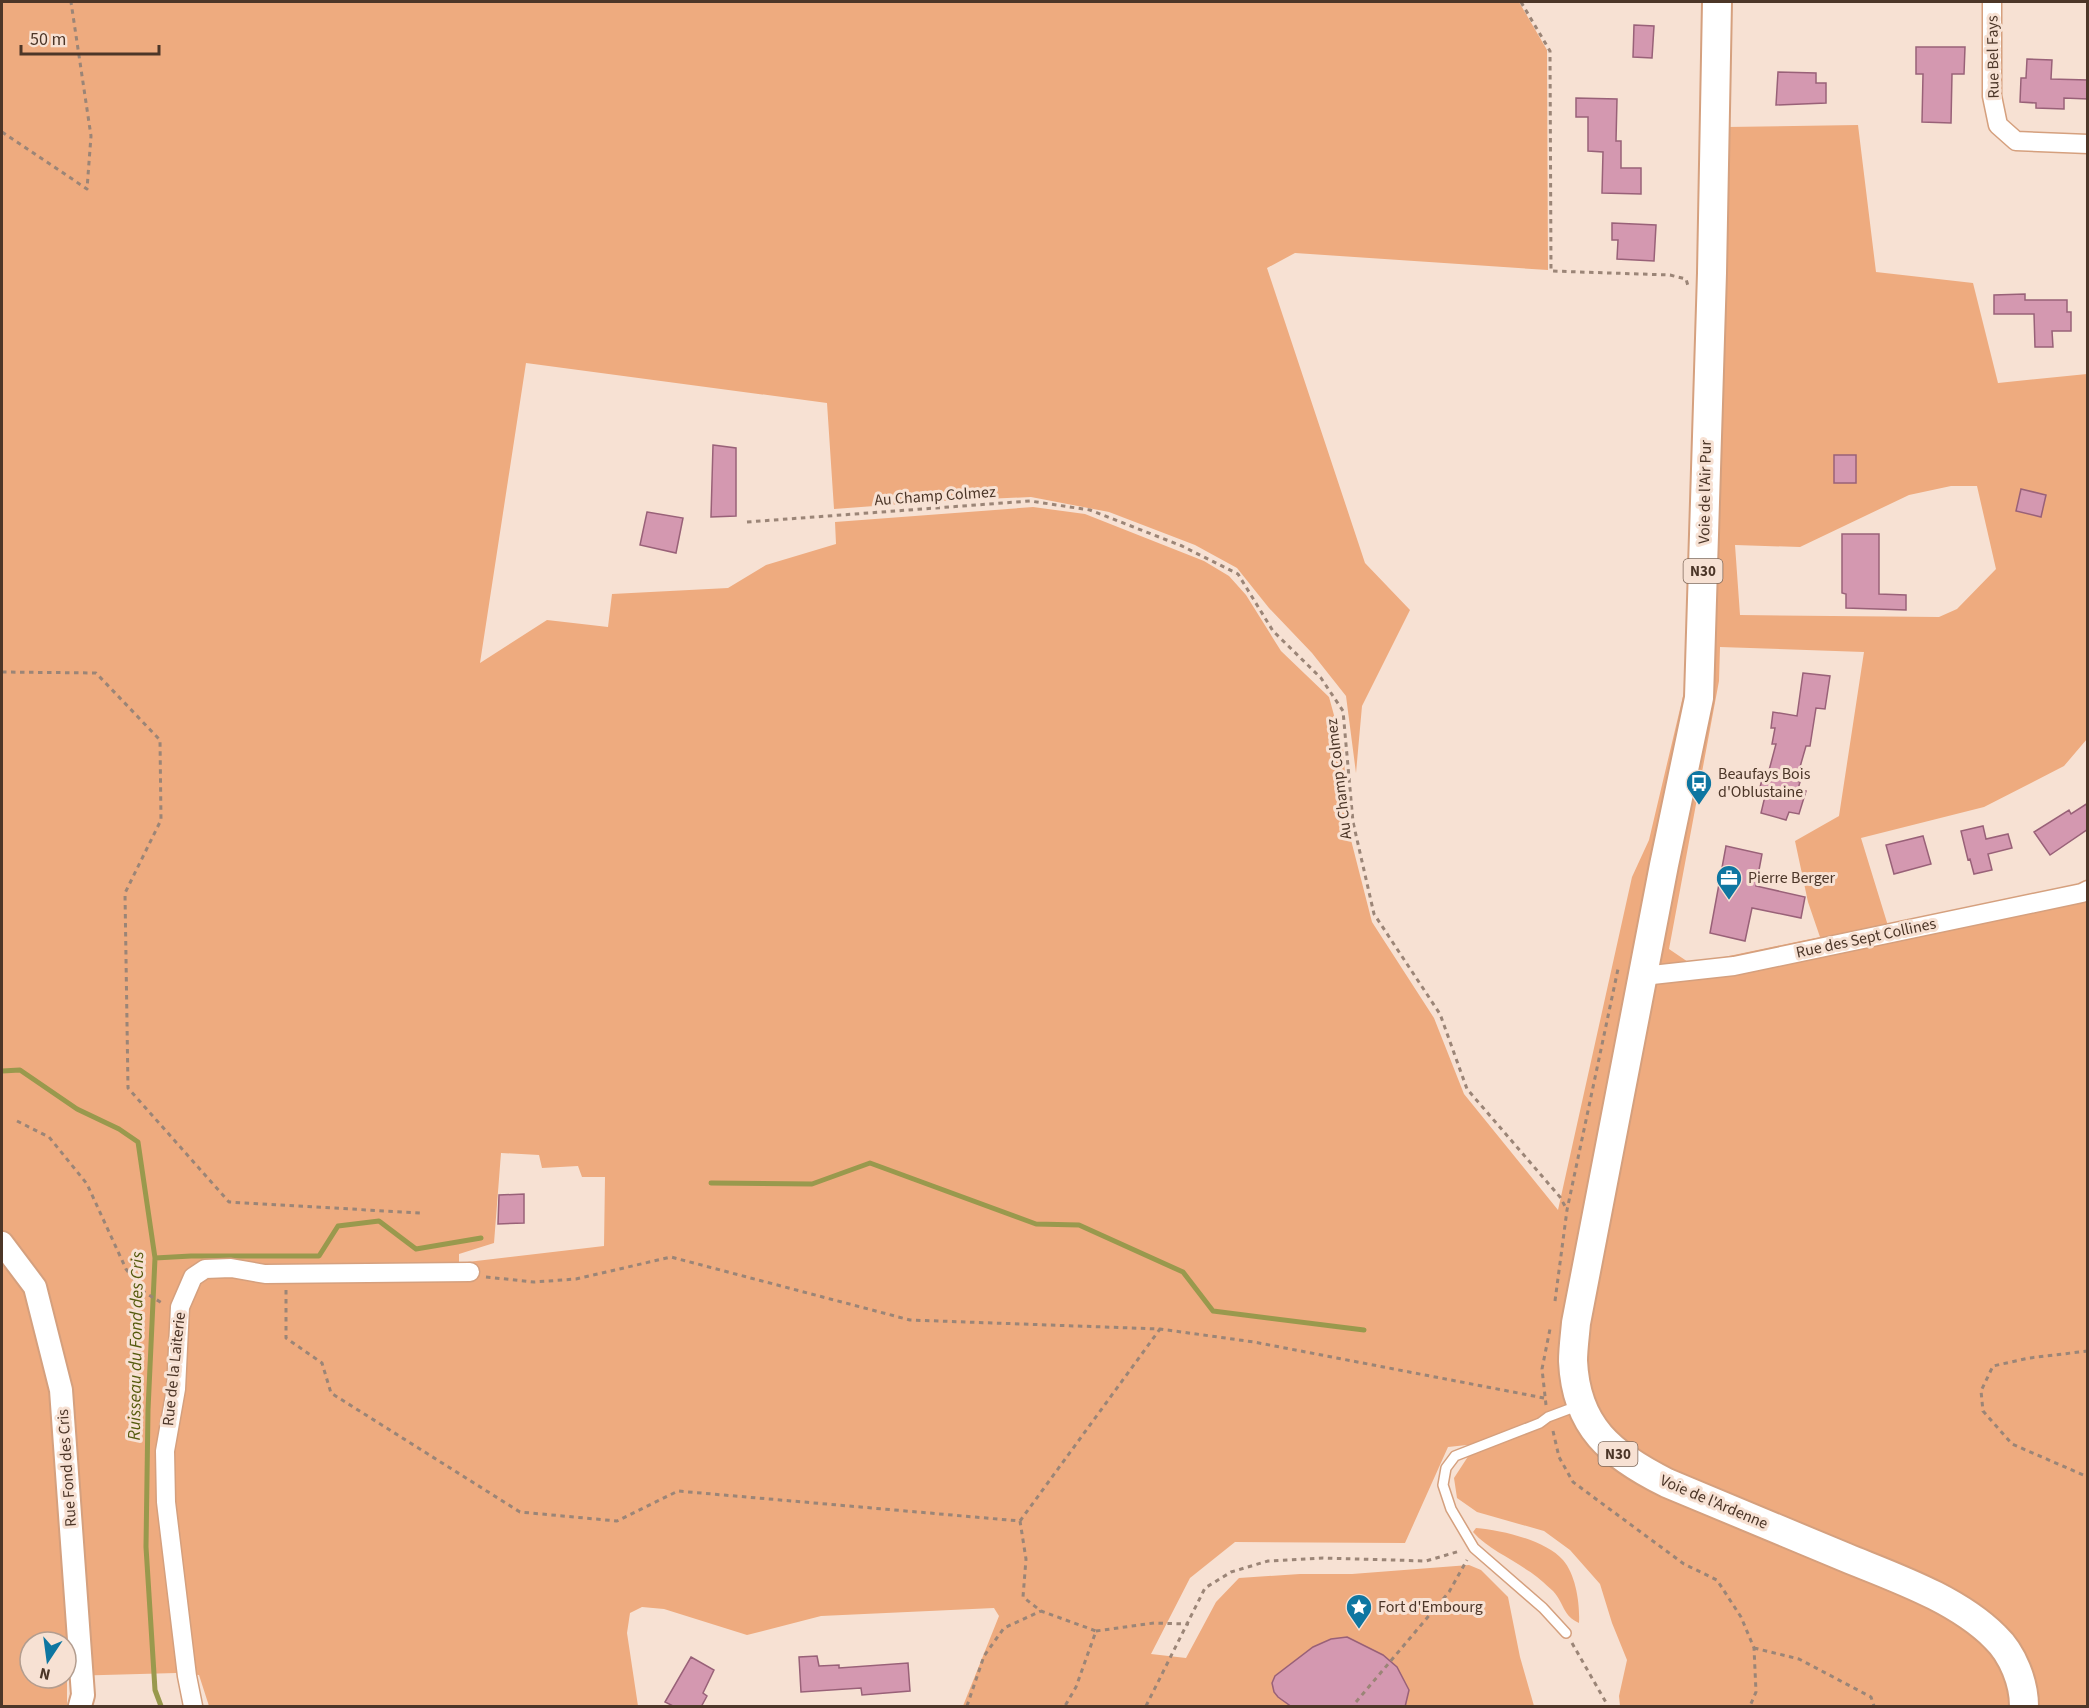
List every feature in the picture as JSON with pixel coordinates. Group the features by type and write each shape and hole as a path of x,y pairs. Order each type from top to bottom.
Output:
{"main road":[{"name":"Voie de l'Air Pur","path":"1631,972 1699,698 1701,677 1717,2"},
{"name":"Voie de l'Ardenne","path":"1631,972 1576,1323 1573,1359 1580,1405 1588,1420 1608,1446 1638,1468 1666,1483 1905,1582 1964,1611 1997,1638 2015,1666 2024,1695 2024,1707"}],"street":[{"name":"Rue Bel Fays","path":"1992,2 1992,96 1998,125 2016,141 2088,144"},
{"name":"Rue des Sept Collines","path":"1631,972 1734,966 2088,890"},
{"name":"Rue Fond des Cris","path":"2,1243 35,1287 61,1390 83,1695 80,1707"},
{"name":"Rue de la Laiterie","path":"194,1707 186,1676 166,1502 165,1450 176,1389 179,1313 193,1277 205,1269 231,1268 265,1274 470,1272"}],"lane":[{"path":"1566,1633 1543,1608 1474,1548 1451,1509 1443,1485 1446,1468 1455,1456 1540,1424 1548,1417 1580,1405"}],"path":[{"path":"2,132 87,189 91,136 71,2"},
{"path":"1521,2 1550,51 1551,271 1670,275 1686,279 1690,292"},
{"name":"Au Champ Colmez","path":"747,522 1030,501 1090,510 1182,546 1238,574 1273,631 1321,678 1343,711 1353,822 1374,914 1440,1014 1467,1089 1560,1197 1567,1210 1631,972"},
{"path":"2,672 96,673 160,740 160,820 125,893 128,1088 229,1202 420,1213"},
{"path":"17,1121 49,1137 87,1184 126,1269 144,1292 179,1313"},
{"path":"470,1272 495,1279 534,1282 576,1279 671,1257 910,1320 1160,1329 1254,1342 1544,1398"},
{"path":"286,1274 286,1338 322,1363 331,1393 520,1512 617,1521 678,1491 1020,1521"},
{"path":"1160,1329 1020,1521 1026,1559 1023,1597 1041,1611 1096,1631 1154,1623 1189,1624"},
{"path":"2088,1351 2029,1358 1993,1366 1981,1391 1983,1411 2012,1444 2088,1477"},
{"path":"1551,1423 1559,1457 1574,1482 1684,1564 1717,1580 1741,1617 1754,1648 1756,1692 1750,1707"},
{"path":"1146,1707 1205,1588 1231,1572 1268,1561 1323,1558 1426,1561 1474,1548"},
{"path":"1356,1702 1449,1592 1474,1548"},
{"path":"967,1707 984,1656 1004,1628 1041,1611"},
{"path":"1065,1707 1076,1688 1096,1631"},
{"path":"1566,1633 1608,1707"},
{"path":"1754,1648 1799,1659 1870,1697 1874,1707"}],"shaded area":[{"path":"2,2 1519,2 1547,50 1548,270 1295,253 1267,268 1365,563 1410,610 1362,706 1356,773 1346,696 1312,653 1269,608 1237,568 1195,545 1109,512 1031,497 834,509 827,403 526,363 480,663 547,620 608,627 612,594 728,588 766,565 836,544 835,522 1033,507 1085,514 1204,561 1229,576 1246,595 1281,651 1329,697 1343,748 1350,836 1372,922 1434,1018 1464,1094 1558,1210 1632,877 1649,840 1684,692 1727,127 1858,125 1876,272 1973,283 1998,383 2087,374 2087,739 2064,766 1984,807 1861,838 1893,942 2087,901 2087,1706 1620,1706 1619,1696 1627,1660 1600,1584 1570,1550 1544,1531 1477,1512 1457,1498 1454,1478 1469,1455 1467,1445 1448,1447 1405,1543 1235,1542 1190,1578 1151,1654 1186,1658 1216,1602 1239,1578 1300,1574 1352,1574 1469,1565 1481,1570 1508,1597 1520,1657 1534,1706 963,1706 999,1616 994,1608 821,1616 747,1635 664,1609 642,1607 630,1613 627,1633 638,1706 209,1706 199,1675 176,1673 78,1676 78,1630 18,1630 18,1690 67,1690 67,1706 2,1706","holes":["1951,486 1977,486 1996,569 1957,609 1939,617 1740,615 1735,545 1800,547 1909,495","1720,647 1864,652 1839,816 1795,841 1808,902 1820,937 1691,964 1669,949 1719,681","501,1153 539,1155 542,1168 578,1166 582,1177 605,1177 604,1246 459,1263 459,1254 494,1243"]},
{"path":"1476,1528 1522,1537 1545,1547 1563,1560 1576,1590 1579,1623 1570,1617 1553,1591 1534,1574 1485,1543 1473,1532"}],"building":[{"path":"1634,25 1654,26 1652,58 1633,57"},
{"path":"1916,47 1965,47 1964,74 1952,74 1951,123 1922,122 1923,74 1916,74"},
{"path":"2027,59 2052,60 2051,79 2088,80 2088,99 2064,98 2064,109 2036,108 2036,103 2020,102 2021,78 2026,78"},
{"path":"1778,72 1816,73 1816,83 1826,83 1826,103 1776,105"},
{"path":"1576,98 1617,99 1616,141 1621,141 1621,168 1641,168 1641,194 1602,193 1603,152 1588,151 1588,117 1576,117"},
{"path":"1612,223 1656,225 1654,261 1617,259 1618,240 1612,240"},
{"path":"2025,294 2025,300 2067,300 2067,312 2071,312 2071,331 2052,331 2053,347 2035,347 2034,314 1994,314 1994,295"},
{"path":"713,445 736,448 736,516 711,517"},
{"path":"1834,455 1856,455 1856,483 1834,483"},
{"path":"2021,489 2046,495 2041,517 2016,511"},
{"path":"647,512 683,518 676,553 640,545"},
{"path":"1842,534 1879,534 1879,594 1906,595 1906,610 1846,608 1846,594 1842,593"},
{"path":"1803,673 1830,676 1825,709 1816,708 1810,746 1806,746 1796,781 1800,782 1798,789 1806,791 1799,814 1789,812 1786,820 1761,813 1766,792 1759,791 1763,776 1767,778 1776,744 1772,744 1775,728 1771,728 1773,712 1797,716"},
{"path":"2088,803 2088,829 2050,855 2034,832 2069,810 2071,814"},
{"path":"1983,826 1986,839 2008,834 2012,848 1988,854 1992,870 1974,874 1961,831"},
{"path":"1923,836 1931,864 1894,874 1886,845"},
{"path":"1726,846 1762,854 1756,886 1805,897 1801,918 1752,908 1745,941 1710,933"},
{"path":"524,1194 524,1223 498,1224 499,1195"},
{"path":"1347,1637 1383,1655 1397,1667 1409,1690 1405,1707 1292,1707 1278,1697 1272,1683 1275,1676 1313,1647 1331,1639"},
{"path":"817,1656 819,1666 839,1665 839,1668 908,1663 910,1691 862,1695 861,1688 801,1692 799,1657"},
{"path":"691,1657 714,1670 703,1693 707,1696 701,1707 675,1707 665,1702"}],"waterway":[{"name":"Ruisseau du Fond des Cris","path":"2,1071 20,1070 77,1109 119,1129 138,1142 155,1258 148,1410 146,1547 155,1690 161,1706"},
{"path":"711,1183 812,1184 870,1163 1036,1224 1079,1225 1183,1272 1213,1311 1364,1330"},
{"path":"155,1258 319,1256 338,1226 379,1221 416,1249 481,1238"}],"place":[{"name":"Beaufays Bois d'Oblustaine","path":"1699,806"},
{"name":"Pierre Berger","path":"1729,901"},
{"name":"Fort d'Embourg","path":"1359,1630"}]}
